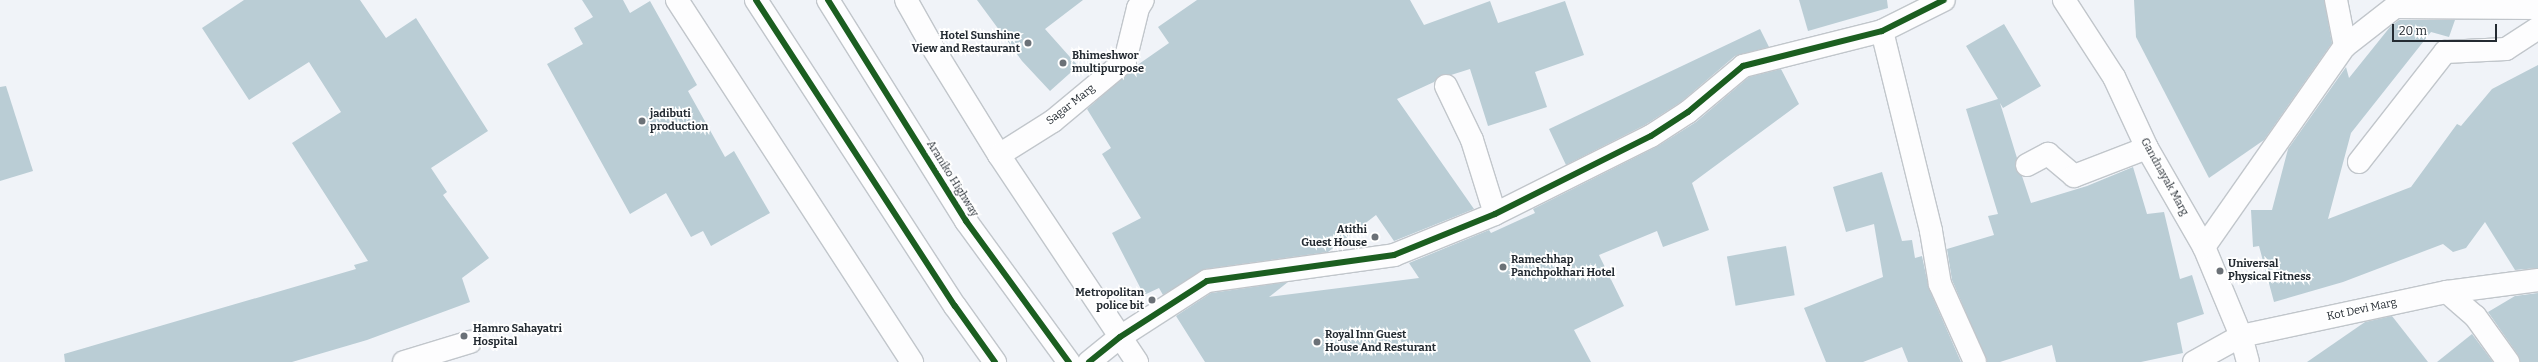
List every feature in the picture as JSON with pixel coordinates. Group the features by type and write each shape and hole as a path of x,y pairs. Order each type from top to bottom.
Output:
{"main road":[{"path":"677,0 912,362"},
{"path":"756,0 937,280 995,362"},
{"name":"Araniko Highway","path":"828,0 966,221 1069,362"},
{"path":"906,0 933,48 1000,155 1137,362"},
{"name":"Sagar Marg","path":"1000,155 1053,121 1125,61 1138,8 1143,0"},
{"path":"1089,362 1120,337 1207,281 1394,255 1495,214 1651,136 1688,112 1743,66 1882,31 1944,0"},
{"name":"Gandnayak Marg","path":"2064,0 2114,77 2147,148 2204,247 2241,336 2248,362"},
{"path":"2336,0 2345,46"},
{"path":"2204,247 2345,46 2395,6 2538,8"},
{"path":"2359,162 2445,52 2506,49 2538,28"},
{"path":"1882,31 1931,231 1940,284 1975,362"},
{"path":"1446,86 1472,140 1495,214"},
{"path":"2027,166 2048,154 2074,176 2147,148"},
{"name":"Kot Devi Marg","path":"2194,362 2241,336 2447,292 2538,280"},
{"path":"2447,292 2475,316 2508,362"},
{"path":"404,362 470,342"}],"building":[{"path":"244,0 360,0 386,38 416,18 488,131 431,168 447,192 443,195 489,258 462,278 470,302 367,340 292,362 65,362 64,354 356,269 354,265 368,261 292,143 341,112 309,62 249,100 202,28"},
{"name":"jadibuti production","path":"582,0 623,0 630,13 650,1 697,85 688,91 725,157 734,151 770,213 711,246 703,231 691,237 666,193 630,214 547,64 583,44 574,28 593,17"},
{"path":"977,0 1083,0 1045,29 1078,66 1050,91 1022,61"},
{"path":"1197,0 1410,0 1424,25 1490,1 1498,23 1565,1 1584,55 1535,72 1547,107 1488,126 1470,69 1451,75 1441,75 1434,82 1397,99 1474,209 1394,241 1376,215 1328,252 1205,269 1163,295 1159,288 1144,295 1112,233 1141,218 1102,154 1111,148 1087,109 1136,66 1169,43 1158,27"},
{"path":"1799,0 1887,0 1888,8 1808,31"},
{"path":"2134,0 2324,0 2332,43 2264,140 2209,178 2136,37"},
{"path":"2399,20 2455,20 2449,37 2431,32 2351,133 2328,219 2411,187 2457,124 2461,126 2492,89 2538,65 2538,268 2515,270 2485,222 2466,248 2453,252 2443,244 2343,282 2274,302 2259,246 2253,247 2251,210 2272,210 2288,149 2346,67 2349,78 2390,27"},
{"path":"2004,24 2041,86 2003,108 2000,103 2017,158 2016,170 2022,176 2031,203 2087,186 2133,167 2147,214 2164,212 2180,279 2192,275 2204,314 2177,323 2183,353 2141,362 2056,362 2052,345 2000,362 1987,362 1952,280 1947,249 1994,235 1988,216 1998,214 1966,109 1998,99 1966,46"},
{"path":"1760,29 1769,47 1735,56 1681,102 1645,125 1566,165 1549,129"},
{"path":"1781,69 1799,104 1692,183 1709,230 1663,247 1657,231 1599,255 1624,306 1574,330 1591,362 1205,362 1176,316 1211,293 1288,282 1269,297 1419,278 1409,263 1489,230 1491,233 1535,213 1533,209 1658,146 1696,122 1749,77"},
{"path":"6,86 33,171 0,181 0,87"},
{"path":"1882,172 1902,241 1912,240 1915,258 1922,256 1929,289 1961,362 1908,362 1902,347 1863,362 1826,362 1804,308 1883,277 1874,224 1846,232 1833,187"},
{"path":"1786,246 1795,295 1736,306 1727,256"},
{"path":"2538,293 2538,362 2520,362 2518,355 2488,312 2515,296"},
{"path":"2392,316 2428,362 2307,362 2365,322"},
{"path":"2472,334 2493,362 2437,362"}],"cycle path":[{"path":"756,0 955,306 995,362"},
{"path":"828,0 966,221 1069,362"},
{"path":"1089,362 1120,337 1207,281 1394,255 1495,214 1651,136 1688,112 1743,66 1882,31 1944,0"}],"place":[{"name":"Hotel Sunshine View and Restaurant","path":"1028,43"},
{"name":"Bhimeshwor multipurpose","path":"1063,63"},
{"name":"jadibuti production","path":"642,121"},
{"name":"Atithi Guest House","path":"1375,237"},
{"name":"Ramechhap Panchpokhari Hotel","path":"1503,267"},
{"name":"Universal Physical Fitness","path":"2220,271"},
{"name":"Metropolitan police bit","path":"1152,300"},
{"name":"Hamro Sahayatri Hospital","path":"464,336"},
{"name":"Royal Inn Guest House And Resturant","path":"1317,342"}]}
